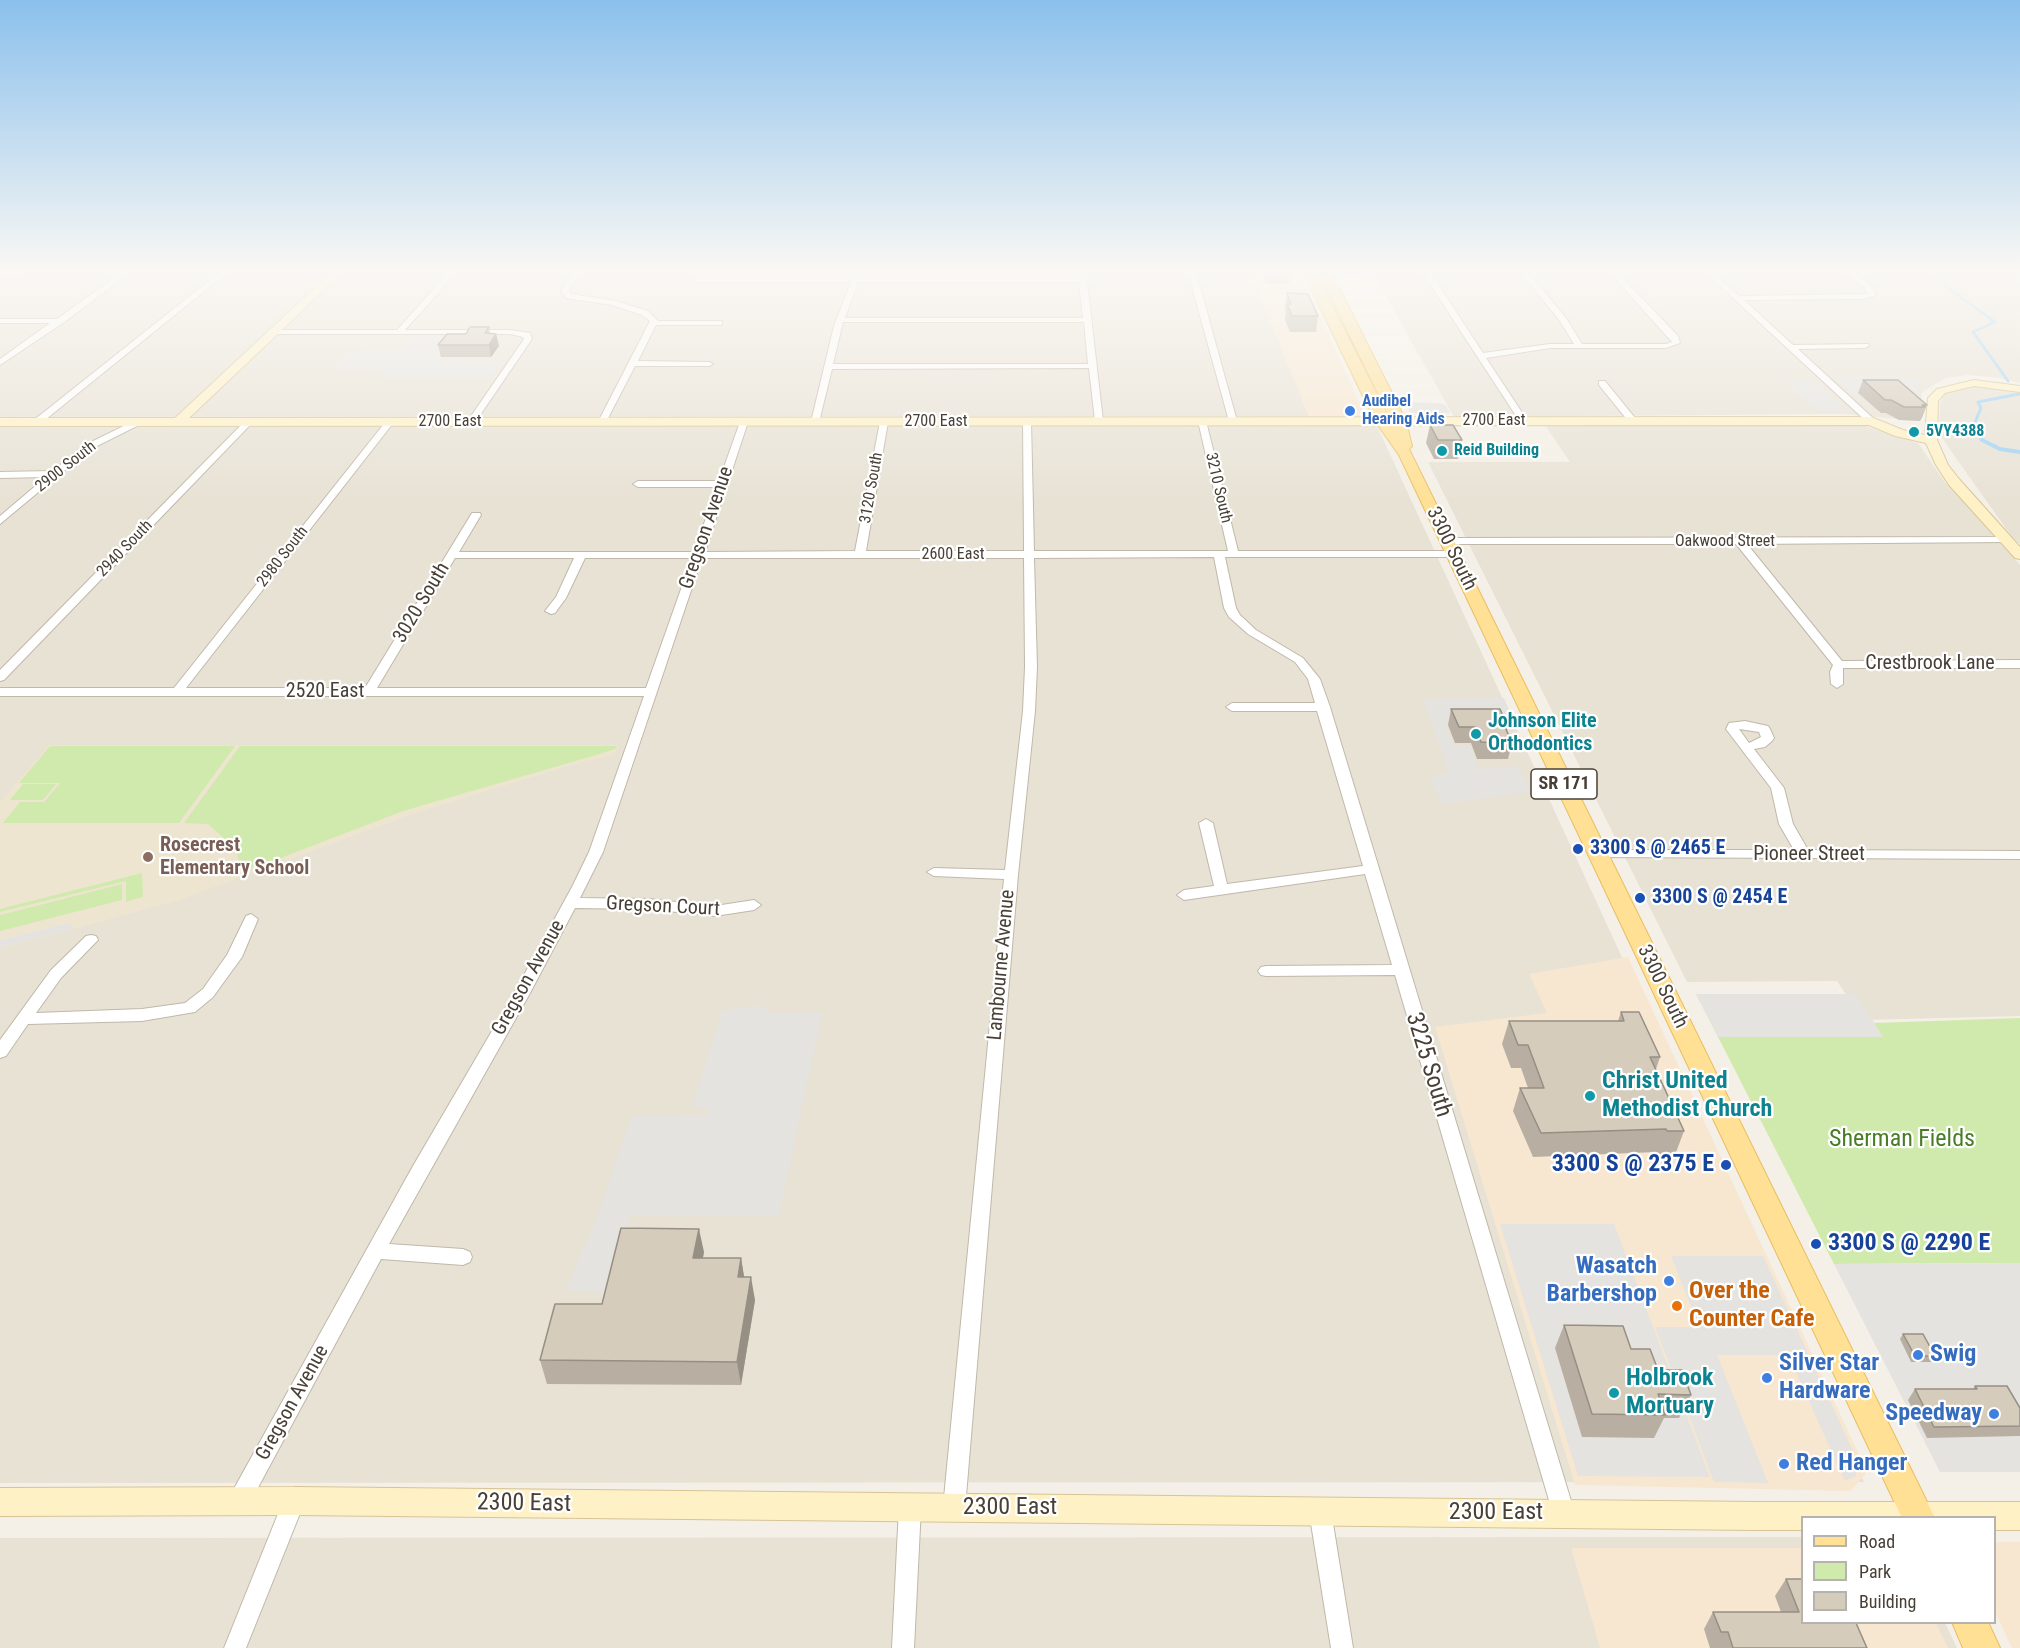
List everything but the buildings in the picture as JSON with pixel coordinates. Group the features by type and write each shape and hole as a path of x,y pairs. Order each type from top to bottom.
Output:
{"main road":[{"name":"3300 South","path":"1347,349 1382,421 1406,456 1919,1516"},
{"name":"3300 South","path":"1363,349 1399,421 1406,456"},
{"path":"1970,1624 1982,1648"}],"street":[{"path":"0,363 20,349"},
{"path":"37,422 128,349"},
{"path":"178,422 256,349"},
{"path":"471,422 521,349"},
{"path":"602,422 640,349"},
{"path":"815,422 833,349"},
{"path":"1090,349 1099,421"},
{"path":"1213,349 1233,421"},
{"path":"1476,349 1523,420"},
{"path":"1481,356 1531,349"},
{"path":"1792,349 1871,421 1899,433 1931,440"},
{"path":"633,363 709,364"},
{"path":"828,367 1092,366"},
{"path":"1602,383 1632,420"},
{"path":"2020,389 2002,385 1957,385 1936,394 1932,400 1931,440 1947,473 2004,540 2020,555"},
{"name":"Lambourne Avenue","path":"954,1508 1011,875 1029,711 1027,421"},
{"name":"3210 South","path":"1202,421 1234,554"},
{"name":"2700 East","path":"0,422 1871,421"},
{"name":"2900 South","path":"0,522 92,444 138,422"},
{"name":"2940 South","path":"0,677 249,422"},
{"name":"2980 South","path":"177,692 390,422"},
{"name":"Gregson Avenue","path":"239,1501 571,903 596,852 744,422"},
{"name":"3120 South","path":"860,555 884,422"},
{"path":"0,475 54,474"},
{"path":"638,484 723,484"},
{"name":"3020 South","path":"369,692 476,515"},
{"name":"Oakwood Street","path":"1450,548 1740,542 2004,540"},
{"name":"Crestbrook Lane","path":"1740,542 1839,664"},
{"name":"2600 East","path":"452,555 1234,554 1450,548"},
{"name":"3225 South","path":"1219,554 1232,613 1239,622 1263,639 1293,655 1306,666 1314,679 1564,1514"},
{"path":"551,611 561,598 581,555"},
{"name":"Crestbrook Lane","path":"1839,664 2020,664"},
{"name":"Crestbrook Lane","path":"1837,684 1836,672 1839,664"},
{"name":"2520 East","path":"0,692 650,692"},
{"path":"1232,708 1324,707"},
{"path":"1746,747 1777,788 1786,824 1804,855"},
{"path":"1206,823 1219,882 1223,889"},
{"name":"Pioneer Street","path":"1598,854 2020,855"},
{"path":"1184,895 1371,869"},
{"path":"934,873 1011,875"},
{"name":"Gregson Court","path":"571,903 648,904 715,911 754,905"},
{"path":"24,1019 133,1016 167,1013 189,1008 208,993 234,957 251,919"},
{"path":"0,1052 66,962 91,940"},
{"path":"1266,970 1400,970"},
{"path":"377,1251 463,1257"},
{"path":"235,1648 294,1501"},
{"name":"2300 East","path":"0,1502 294,1501 1801,1516"},
{"path":"903,1648 910,1507"},
{"path":"1320,1511 1342,1648"},
{"name":"2300 East","path":"1996,1516 2020,1516"}],"shaded area":[{"path":"0,349 1282,349 1309,416 0,417"},
{"path":"443,349 434,361 503,363 495,368 495,375 489,377 387,377 381,374 385,369 336,369 339,366 334,365 345,354 364,354 368,350"},
{"path":"1282,349 1335,349 1366,417 1309,416"},
{"path":"1415,349 2020,349 2020,383 1968,375 1946,378 1922,392 1918,421 1844,414 1454,417"},
{"path":"1834,376 1920,377 1917,391 1850,391"},
{"path":"1782,379 1811,379 1845,410 1815,410"},
{"path":"1980,385 2001,386 2020,393 2020,544 2012,537 1939,434 1940,404 1945,393 1957,388"},
{"path":"1405,402 1439,403 1446,405 1450,413 1410,413"},
{"path":"1545,425 1862,425 1918,443 1944,481 2020,565 2020,1016 1863,1020 1837,981 1687,982 1428,462 1570,462"},
{"path":"0,426 1377,426 1864,1482 0,1483"},
{"path":"1504,698 1514,721 1445,722 1454,745 1470,745 1479,770 1517,766 1532,791 1442,804 1429,777 1443,775 1448,769 1423,699"},
{"name":"Rosecrest Elementary School","path":"49,745 618,745 614,755 578,763 415,813 176,901 0,949 0,802"},
{"path":"72,922 71,930 0,948 0,940"},
{"path":"1628,957 1867,1472 1851,1491 1575,1485 1435,1027 1547,1013 1529,974"},
{"path":"1696,994 1856,994 1883,1037 1718,1037"},
{"path":"758,1006 772,1013 822,1012 779,1215 631,1215 609,1293 566,1290 595,1222 632,1116 707,1115 707,1108 692,1108 722,1010"},
{"path":"1500,1224 1614,1224 1710,1477 1578,1476"},
{"path":"1671,1256 1763,1256 1854,1453 1856,1476 1845,1481 1788,1355 1717,1355 1768,1483 1714,1482 1655,1327 1699,1327"},
{"path":"2020,1263 2020,1472 1940,1472 1834,1264"},
{"path":"1801,1537 1801,1624 1945,1624 1957,1648 0,1648 0,1538"},
{"path":"1996,1542 2020,1542 2020,1648 2012,1648 1996,1614"},
{"path":"1571,1548 1801,1548 1801,1624 1936,1624 1948,1648 1600,1648"}],"green space":[{"path":"50,746 235,746 179,823 3,823 20,802 44,802 60,783 19,783"},
{"path":"240,746 617,746 615,749 593,756 403,811 265,864 241,869 236,849 208,824 184,823"},
{"path":"23,784 56,784 43,800 10,800"},
{"path":"142,873 143,897 126,902 126,881 0,912 0,909"},
{"path":"122,884 122,900 0,931 0,915"},
{"name":"Sherman Fields","path":"1696,994 1856,994 1874,1023 2020,1018 2020,1263 1834,1264"}],"waterway":[{"path":"1985,349 2008,381"},
{"path":"1981,437 1975,422 1981,408 1978,402 2019,394"},
{"path":"1980,436 1982,440 2000,449 2020,452"}],"place":[{"name":"Audibel Hearing Aids","path":"1350,411"},
{"name":"5VY4388","path":"1914,432"},
{"name":"Reid Building","path":"1442,451"},
{"name":"Johnson Elite Orthodontics","path":"1476,734"},
{"name":"3300 S @ 2465 E","path":"1578,849"},
{"name":"Rosecrest Elementary School","path":"148,857"},
{"name":"3300 S @ 2454 E","path":"1640,898"},
{"name":"Christ United Methodist Church","path":"1590,1096"},
{"name":"3300 S @ 2375 E","path":"1726,1165"},
{"name":"3300 S @ 2290 E","path":"1816,1244"},
{"name":"Wasatch Barbershop","path":"1669,1281"},
{"name":"Over the Counter Cafe","path":"1677,1306"},
{"name":"Swig","path":"1918,1355"},
{"name":"Silver Star Hardware","path":"1767,1378"},
{"name":"Holbrook Mortuary","path":"1614,1393"},
{"name":"Speedway","path":"1994,1414"},
{"name":"Red Hanger","path":"1784,1464"}]}
